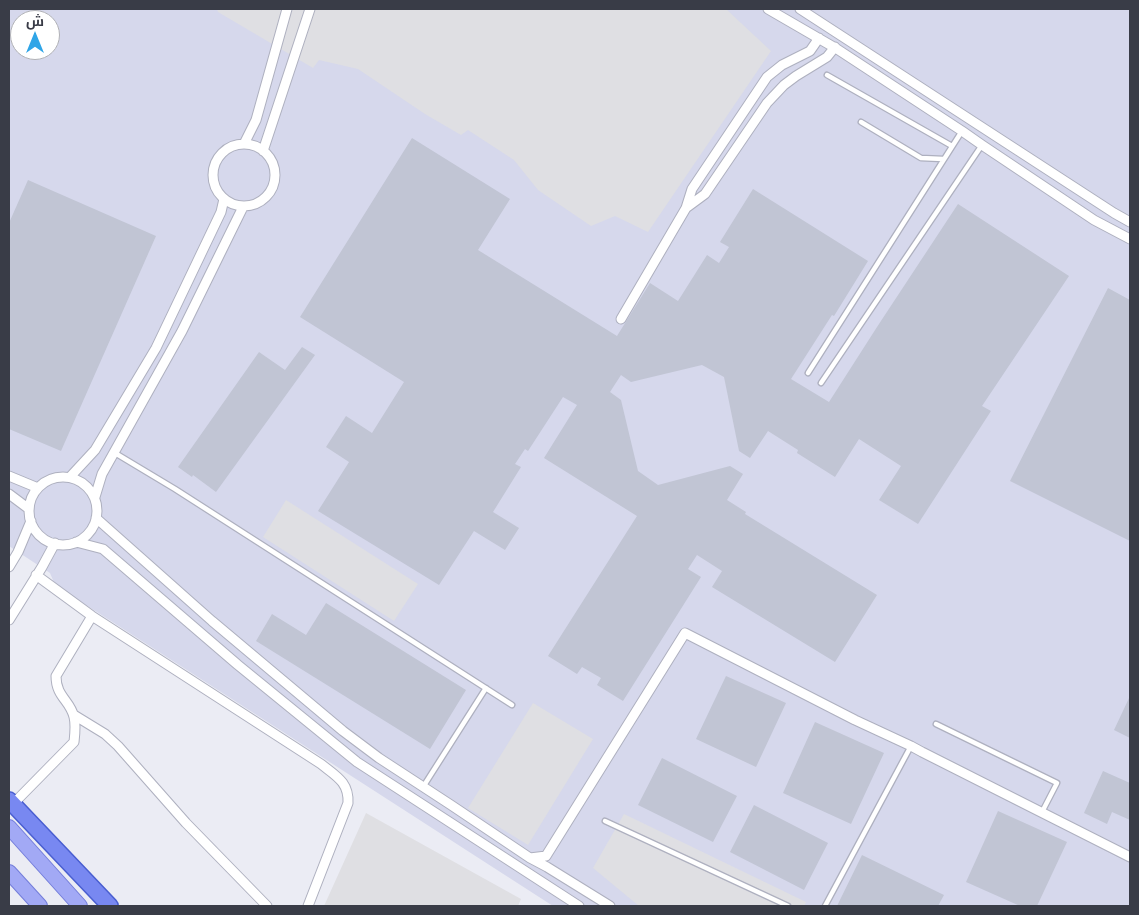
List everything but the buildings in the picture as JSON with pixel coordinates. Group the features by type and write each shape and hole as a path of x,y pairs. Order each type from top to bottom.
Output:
{"highway":[{"path":"11,802 110,906"}],"main road":[{"path":"9,827 80,906"},
{"path":"9,872 40,906"}],"street":[{"path":"244,144 256,120 288,9"},
{"path":"263,150 310,9"},
{"path":"768,9 835,47 1094,220 1130,239"},
{"path":"800,9 1000,140 1130,222"},
{"path":"621,319 686,208 692,189 767,77 782,65 810,51 819,38"},
{"path":"686,208 705,194 767,102 796,76 827,57 835,47"},
{"path":"244,144 263,150 270,158 274,167 276,177 274,186 269,195 261,202 243,208 233,205 216,191 212,182 212,170 216,160 223,151 233,146 244,144"},
{"path":"70,477 94,450 156,348 221,212 224,199"},
{"path":"95,497 102,474 182,331 243,208"},
{"path":"9,476 38,488"},
{"path":"58,477 70,477 81,481 95,497 96,518 92,528 76,542 55,543 45,539 36,531 31,521 29,509 32,498 38,488 47,481 58,477"},
{"path":"9,494 29,509"},
{"path":"96,518 212,621 379,758 530,858 547,866 610,906"},
{"path":"9,567 18,552 31,521"},
{"path":"76,542 103,549 238,665 357,762 579,906"},
{"path":"9,620 55,543"},
{"path":"36,576 92,616 321,764 340,779 347,789 348,803 308,906"},
{"path":"171,608 182,594"},
{"path":"92,616 56,676 58,690 74,715 105,734 118,746 186,823 267,906"},
{"path":"530,858 546,856 686,633 855,720 911,746 1130,857"},
{"path":"11,802 74,742 74,715"}],"lane":[{"path":"827,75 952,146"},
{"path":"861,122 921,158 943,159"},
{"path":"808,373 962,131"},
{"path":"821,383 982,145"},
{"path":"115,452 512,705"},
{"path":"423,787 486,688"},
{"path":"936,724 1057,783 1042,812"},
{"path":"825,906 911,746"},
{"path":"606,821 788,906"}],"shaded area":[{"path":"9,9 1130,9 1130,906 553,906 55,585 50,573 9,546"},
{"path":"217,9 726,9 771,51 648,232 615,216 591,226 538,190 514,160 468,130 461,135 425,114 358,69 319,60 313,68 218,12"},
{"path":"286,500 418,584 394,621 263,537"},
{"path":"533,703 593,739 528,845 468,808"},
{"path":"366,813 521,899 518,906 324,906"},
{"path":"624,814 806,902 804,906 639,906 593,868"}]}
